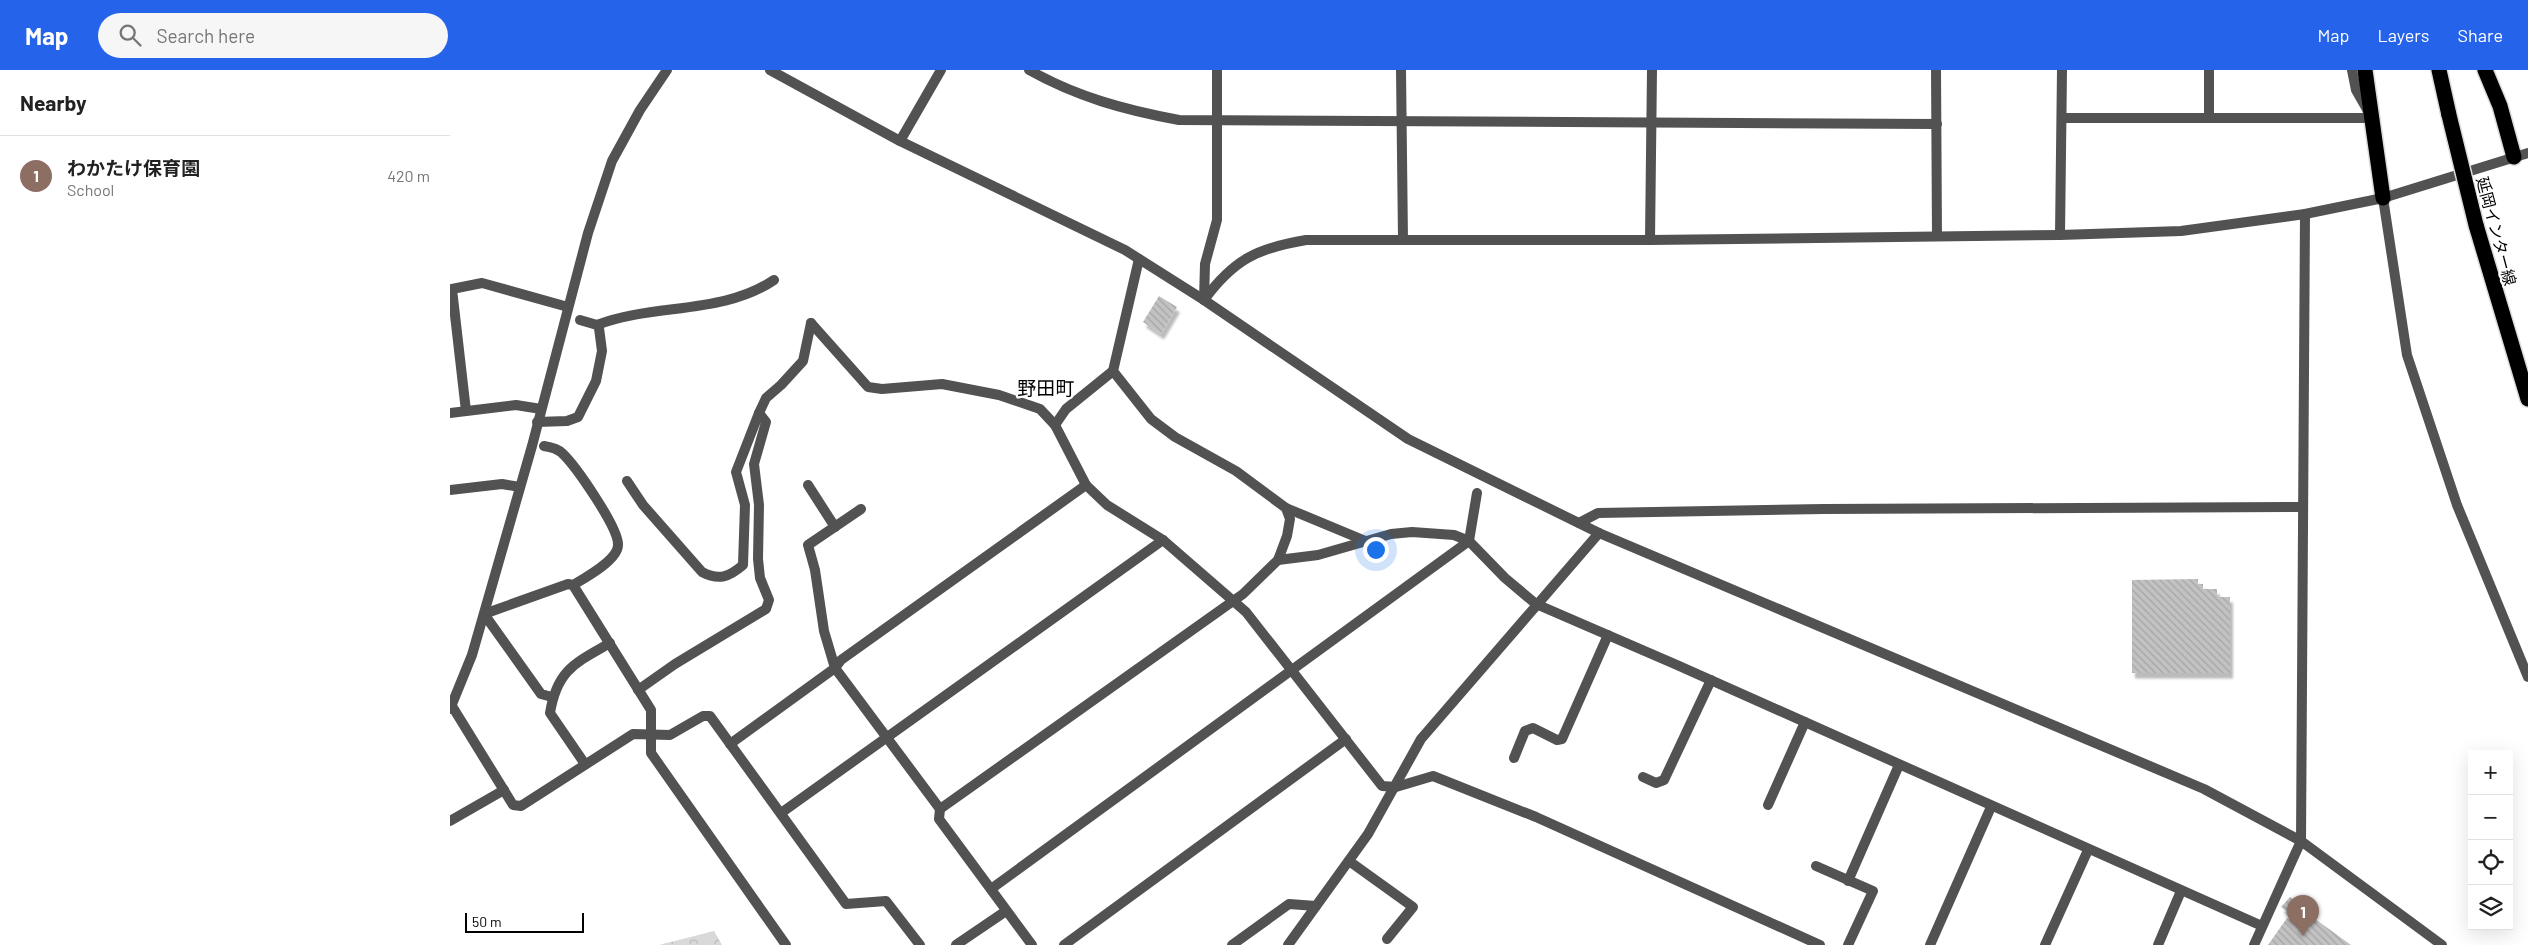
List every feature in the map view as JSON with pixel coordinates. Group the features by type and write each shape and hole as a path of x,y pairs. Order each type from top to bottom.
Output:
{"highway":[{"path":"2365,70 2383,198"},
{"name":"延岡インター線","path":"2439,70 2476,225 2528,399"},
{"path":"2485,70 2521,155"}],"street":[{"path":"667,70 640,110 612,161 588,233 520,488 472,655 451,708 513,805 521,806 633,734 670,735 703,716 710,716 846,904 886,901 920,945"},
{"path":"770,70 900,141 1125,250 1204,300 1408,440 1599,533 2204,789 2301,841 2442,945"},
{"path":"900,141 940,70"},
{"path":"1029,70 1058,87 1088,99 1133,112 1178,120 1216,122 1401,120 1937,124"},
{"path":"1204,300 1205,264 1218,220 1216,70"},
{"path":"1401,70 1402,240"},
{"path":"1650,240 1652,70"},
{"path":"1936,70 1937,236"},
{"path":"2060,235 2062,70"},
{"path":"2208,118 2209,70"},
{"path":"2062,118 2372,118 2356,90 2352,70"},
{"path":"1204,300 1231,268 1254,252 1275,245 1306,240 1650,240 2060,235 2181,231 2305,214 2383,198 2521,155"},
{"path":"2383,198 2391,261 2407,355 2457,505 2528,677"},
{"path":"2254,945 2301,841 2305,214"},
{"path":"1055,425 1066,408 1113,371 1140,259"},
{"path":"580,320 597,325 634,313 697,306 733,298 774,280"},
{"path":"466,411 451,289 482,283 568,306"},
{"path":"627,481 643,505 702,572 713,578 724,578 734,573 743,565 742,534 745,505 736,472 766,398 803,361 811,323 868,387 882,389 942,384 999,395 1040,409 1055,425 1086,485 1107,505 1163,540 1246,612 1382,786 1396,786 1433,776 1536,817 1820,945"},
{"path":"537,422 567,421 578,417 596,381 602,351 597,325"},
{"path":"1113,371 1151,420 1175,437 1236,471 1286,508 1305,514 1368,542"},
{"path":"450,413 516,405 541,409"},
{"path":"638,690 683,659 766,609 768,600 760,578 758,559 759,505 754,464 766,422 759,413"},
{"path":"484,614 568,584 574,585 595,572 615,554 619,545 615,532 577,472 561,451 544,446"},
{"path":"450,490 502,484 520,488"},
{"path":"808,485 835,526"},
{"path":"730,744 836,668 841,660 1086,485"},
{"path":"990,889 1291,668 1469,541 1476,493"},
{"path":"861,508 808,544 815,570 824,631 836,668 940,809 939,819 1032,945"},
{"path":"940,809 1243,594 1278,560 1289,528 1290,519 1286,508"},
{"path":"1579,523 1598,513 1824,509 2303,508"},
{"path":"1278,560 1318,555 1391,534 1412,532 1454,535 1469,541 1505,578 1536,604 2262,926"},
{"path":"1288,945 1368,834 1421,739 1599,533"},
{"path":"780,814 886,736 896,732 1163,540"},
{"path":"574,585 651,710 651,753 786,945"},
{"path":"484,614 541,694 552,697"},
{"path":"1514,758 1525,731 1533,728 1557,740 1562,739 1608,635"},
{"path":"585,764 550,713 552,697 572,665 610,643"},
{"path":"1643,777 1656,783 1664,780 1711,680"},
{"path":"1768,805 1805,722"},
{"path":"1064,945 1346,739"},
{"path":"1848,881 1899,765"},
{"path":"450,821 504,790"},
{"path":"1930,945 1991,806"},
{"path":"2045,945 2088,850"},
{"path":"1348,862 1413,907 1387,939"},
{"path":"1816,866 1873,892 1848,945"},
{"path":"2158,945 2181,891"},
{"path":"1232,945 1289,904 1316,906"},
{"path":"956,945 1006,910"}],"green space":[{"path":"714,931 722,945 659,945"}],"building":[{"path":"1159,296 1177,307 1161,334 1143,322"},
{"path":"2198,579 2198,584 2203,584 2203,589 2217,589 2217,597 2230,597 2230,673 2132,673 2132,580"},
{"path":"2290,897 2309,911 2307,913 2351,945 2268,945 2287,918 2298,925 2300,922 2281,907"}],"place":[{"name":"わかたけ保育園","path":"2303,936"}],"district":[{"name":"野田町","path":"1046,387"}]}
